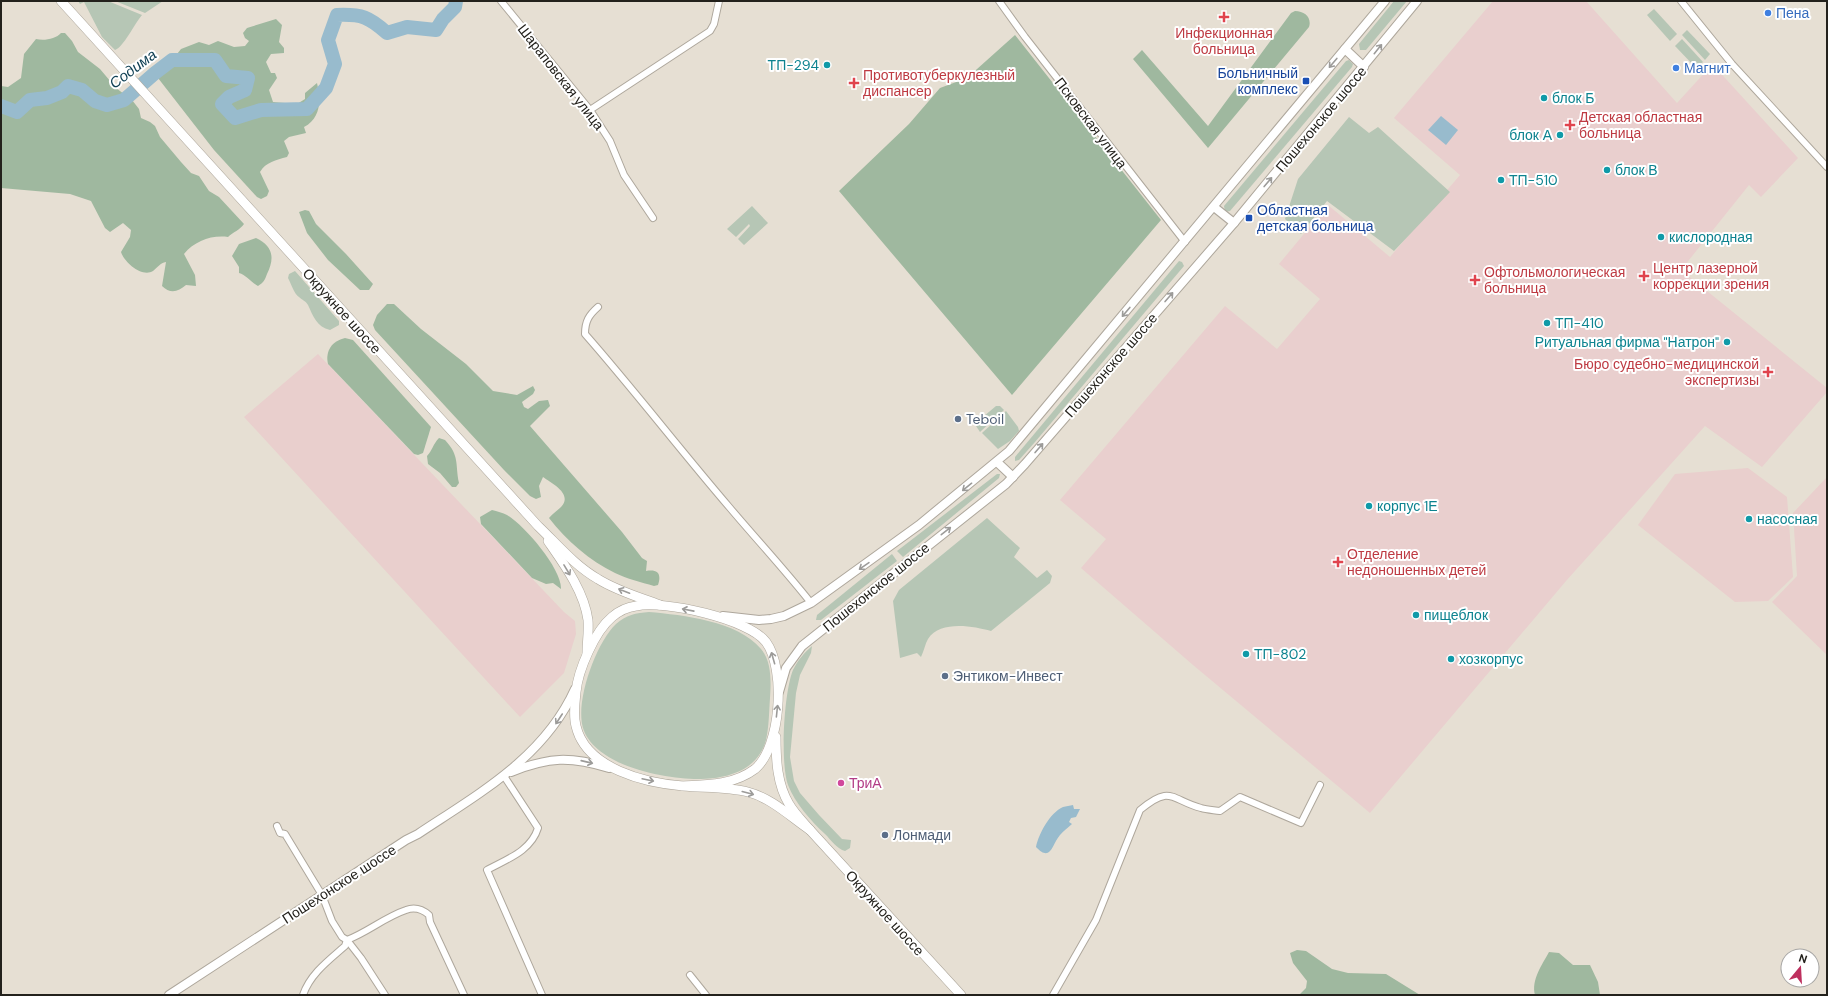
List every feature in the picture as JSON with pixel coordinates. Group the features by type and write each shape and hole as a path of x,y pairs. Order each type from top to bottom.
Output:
{"main road":[{"name":"Окружное шоссе","path":"61,1 538,526 569,556 597,579 617,589 660,605 715,616 743,626 765,640 773,658 778,697 775,726 768,754 760,764 750,772 728,782 682,786"},
{"name":"Пошехонское шоссе","path":"715,616 759,620 771,619 784,616 811,603 890,547 1009,451 1385,1"},
{"name":"Пошехонское шоссе","path":"778,697 786,668 802,646 1012,477 1234,223 1417,1"},
{"path":"1345,49 1364,67"},
{"path":"1214,207 1234,223"},
{"path":"997,462 1012,477"},
{"name":"Окружное шоссе","path":"538,526 568,572 583,602 588,620 586,658"},
{"name":"Окружное шоссе","path":"660,605 637,606 625,609 613,616 602,630 586,658 577,684 575,715 578,734 592,752 616,770 645,780 682,786 749,792 764,798 810,830"},
{"path":"506,774 556,724 568,705 577,684"},
{"name":"Окружное шоссе","path":"775,726 777,760 783,792 792,808 810,830 961,995"},
{"path":"506,774 535,762 568,759 616,770"},
{"name":"Пошехонское шоссе","path":"169,995 506,774"}],"street":[{"name":"Шараповская улица","path":"501,1 590,110 610,141 624,175 653,218"},
{"path":"590,110 710,31 714,24 719,1"},
{"name":"Псковская улица","path":"999,1 1025,37 1185,242"},
{"path":"1681,1 1732,64 1827,167"},
{"name":"Пошехонское шоссе","path":"598,307 589,315 585,326 585,334 630,385 730,508 783,568 811,603"},
{"path":"506,774 538,828 535,838 523,850 487,870 542,995"},
{"path":"1053,995 1096,920 1140,810 1152,799 1171,795 1201,808 1220,811 1240,797 1301,823 1320,784"},
{"path":"277,826 280,833 285,834 322,895 332,921 342,937 347,940 373,975 385,995"},
{"path":"347,940 358,936 406,910 417,908 424,910 429,914 430,922 464,995"},
{"path":"303,995 306,986 314,975 345,946 347,940"},
{"path":"690,975 706,995"}],"shaded area":[{"path":"1493,1 1586,1 1677,103 1708,69 1715,67 1798,158 1761,197 1749,185 1681,270 1827,388 1827,392 1762,467 1705,426 1566,581 1370,813 1193,665 1081,568 1106,539 1060,500 1225,306 1277,349 1320,299 1279,264 1328,205 1390,257 1460,175 1394,118"},
{"path":"318,354 564,612 575,621 576,634 564,673 520,717 244,417"},
{"path":"1748,468 1787,497 1793,577 1768,601 1735,602 1638,525 1675,474"},
{"path":"1827,477 1827,655 1772,602 1797,576 1793,513"}],"green space":[{"path":"78,1 108,1 142,15 122,45 115,50 102,37 84,2 80,4"},
{"path":"115,1 163,1 145,13"},
{"path":"1394,1 1407,1 1366,50 1360,50 1359,44"},
{"path":"1654,9 1677,34 1670,41 1647,15"},
{"path":"1295,11 1302,12 1309,18 1309,27 1208,148 1133,59 1142,50 1208,126 1291,13"},
{"path":"276,19 282,25 279,42 284,48 284,53 271,54 266,62 271,73 275,73 277,78 269,90 273,102 297,104 305,99 305,93 317,83 319,102 317,114 314,119 304,127 306,133 289,137 284,141 289,153 287,157 275,160 265,166 260,172 269,191 267,196 261,199 257,197 214,150 158,78 181,49 199,42 209,45 218,41 234,47 245,46 249,41 245,38 243,33 247,28"},
{"path":"1687,30 1710,54 1705,60 1682,35"},
{"path":"61,33 65,33 72,41 78,52 100,69 116,88 132,100 139,109 141,118 155,126 160,137 181,162 191,173 199,176 209,191 219,197 244,224 241,228 228,237 210,238 198,242 184,254 195,275 196,286 186,285 177,291 165,289 162,286 166,262 162,263 149,273 139,271 134,268 121,252 130,237 131,230 123,223 110,232 105,228 91,201 70,194 1,188 1,86 8,87 21,78 24,54 36,39 50,39"},
{"path":"1015,35 1161,220 1012,395 839,191 909,124 940,88 967,78"},
{"path":"1682,39 1703,62 1696,68 1675,46"},
{"path":"1349,60 1353,64 1352,67 1230,211 1225,212 1224,206 1346,61"},
{"path":"1349,117 1369,133 1378,127 1450,192 1394,251 1327,201 1301,234 1285,219 1298,179"},
{"path":"752,206 768,223 744,245 738,239 750,226 749,224 736,237 727,229"},
{"path":"305,210 309,211 316,224 373,284 369,290 360,290 328,260 307,233 299,212"},
{"path":"256,238 266,245 272,258 270,268 263,282 258,286 239,273 239,267 232,256 239,244"},
{"path":"1179,261 1182,262 1184,266 1035,442 1019,460 1015,461 1015,457"},
{"path":"295,271 339,321 339,325 330,330 319,324 307,304 297,296 288,278 289,274"},
{"path":"387,304 394,304 421,329 466,364 493,391 517,395 533,386 535,390 533,394 522,402 524,407 528,409 539,401 548,400 550,406 530,426 622,532 642,558 647,561 646,571 656,571 658,573 658,585 654,586 629,579 606,568 579,549 563,534 549,518 561,507 564,502 565,498 560,490 543,477 539,486 541,497 536,499 530,496 504,470 375,330 373,325 377,315"},
{"path":"345,338 353,340 431,427 423,453 418,455 414,454 328,364 327,359 330,347 340,339"},
{"path":"996,406 1000,406 1004,410 980,432 976,426 977,422"},
{"path":"1006,411 1018,427 1019,431 1010,441 998,449 982,433"},
{"path":"439,438 445,440 455,456 459,483 456,487 452,487 440,473 428,464 427,456"},
{"path":"997,474 1000,474 999,478 903,557 897,551"},
{"path":"492,510 507,515 514,520 541,548 549,559 560,580 561,589 553,583 546,584 532,578 481,524 480,517"},
{"path":"987,518 1020,548 1014,557 1037,578 1047,570 1052,576 1050,583 991,631 966,626 940,629 933,633 928,639 921,657 917,653 900,658 893,601 899,590"},
{"path":"892,554 897,561 821,620 816,620 817,615"},
{"path":"649,612 678,615 709,621 724,626 751,639 765,654 769,666 770,679 768,730 766,740 762,751 756,759 740,771 730,775 709,779 684,778 650,773 632,768 616,761 601,752 590,741 583,728 581,717 582,703 589,673 601,644 616,624 624,618 631,615"},
{"path":"812,646 811,653 800,675 796,693 790,757 794,781 800,793 842,839 851,840 850,848 845,851 834,844 804,811 791,792 786,774 784,760 784,727 787,694 793,670 804,654"},
{"path":"1297,950 1306,951 1332,969 1348,973 1386,974 1420,995 1299,995 1306,988 1307,981 1293,963 1290,953"},
{"path":"1549,952 1559,953 1573,965 1590,965 1598,982 1600,995 1535,995 1534,989 1536,978 1540,967"}],"water":[{"path":"1441,116 1458,130 1446,145 1428,130"},
{"path":"1073,805 1074,809 1080,809 1076,817 1071,818 1069,822 1072,824 1060,835 1048,853 1041,851 1036,847 1046,824 1058,810 1063,807"}],"waterway":[{"name":"Содима","path":"1,106 17,112 30,100 47,98 62,92 68,86 82,90 95,101 107,105 124,100 172,60 215,60 226,76 248,78 245,90 229,97 222,104 235,118 261,110 307,109 326,88 335,64 328,40 337,15 353,15 365,18 375,23 387,33 407,27 436,30 443,19 455,7 456,1"}],"place":[{"name":"Пена","path":"1768,13"},
{"name":"Инфекционная больница","path":"1224,17"},
{"name":"ТП-294","path":"827,65"},
{"name":"Магнит","path":"1676,68"},
{"name":"Больничный комплекс","path":"1306,81"},
{"name":"Противотуберкулезный диспансер","path":"854,83"},
{"name":"блок Б","path":"1544,98"},
{"name":"Детская областная больница","path":"1570,125"},
{"name":"блок А","path":"1560,135"},
{"name":"блок В","path":"1607,170"},
{"name":"ТП-510","path":"1501,180"},
{"name":"Областная детская больница","path":"1249,218"},
{"name":"кислородная","path":"1661,237"},
{"name":"Центр лазерной коррекции зрения","path":"1644,276"},
{"name":"Офтольмологическая больница","path":"1475,280"},
{"name":"ТП-410","path":"1547,323"},
{"name":"Ритуальная фирма \"Натрон\"","path":"1727,342"},
{"name":"Бюро судебно-медицинской экспертизы","path":"1768,372"},
{"name":"Teboil","path":"958,419"},
{"name":"корпус 1Е","path":"1369,506"},
{"name":"насосная","path":"1749,519"},
{"name":"Отделение недоношенных детей","path":"1338,562"},
{"name":"пищеблок","path":"1416,615"},
{"name":"ТП-802","path":"1246,654"},
{"name":"хозкорпус","path":"1451,659"},
{"name":"Энтиком-Инвест","path":"945,676"},
{"name":"ТриА","path":"841,783"},
{"name":"Лонмади","path":"885,835"}]}
